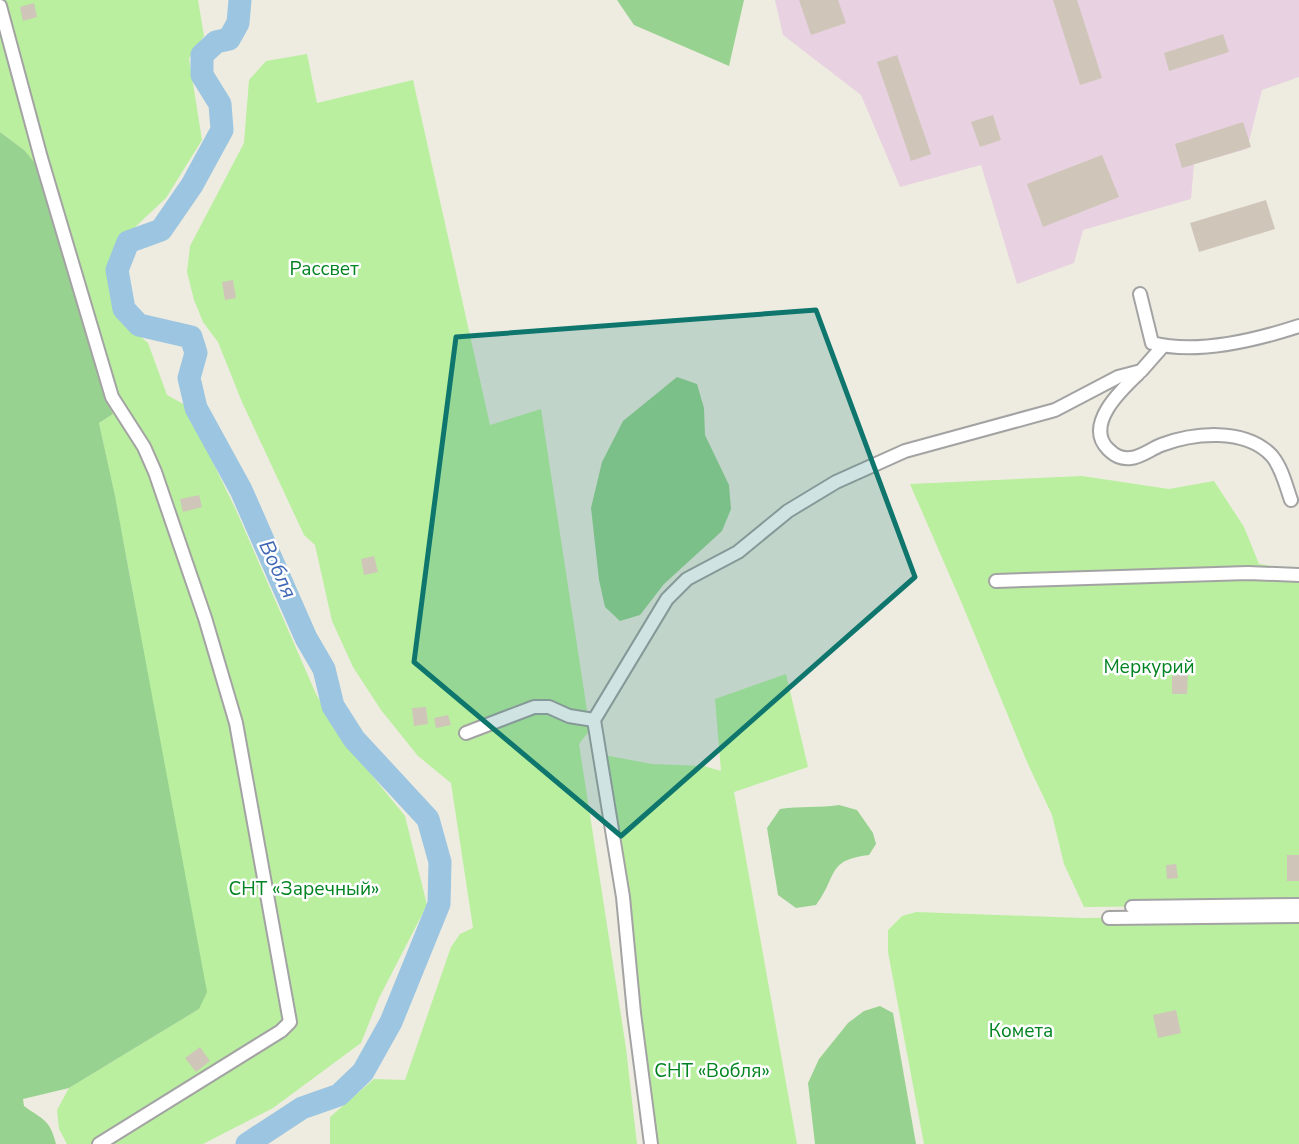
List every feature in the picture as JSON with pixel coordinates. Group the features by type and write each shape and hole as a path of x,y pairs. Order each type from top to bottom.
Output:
{"street":[{"path":"0,6 112,397 144,447 155,471 205,618 232,710 290,1022 281,1031 192,1088 99,1144"},
{"path":"1140,294 1152,343 1163,346 1208,346 1253,341 1299,326"},
{"path":"1163,346 1125,386 1101,418 1100,429 1104,446 1116,457 1132,458 1161,445 1205,435 1234,437 1258,447 1272,457 1291,500"},
{"path":"651,1144 634,1013 623,897 594,720 667,599 687,579 738,552 788,511 836,482 905,451 1055,410 1118,377 1141,371"},
{"path":"996,581 1248,573 1299,575"},
{"path":"466,733 534,707 550,707 569,716 594,720"},
{"path":"1132,907 1299,905"},
{"path":"1109,918 1299,916"}],"highlighted area":[{"path":"816,310 915,577 621,836 414,662 456,337"}],"shaded area":[{"path":"775,0 1299,0 1299,77 1262,90 1247,149 1194,164 1191,199 1083,230 1074,263 1017,284 981,165 900,187 861,95 783,35"}],"green space":[{"name":"СНТ «Заречный»","path":"0,0 198,0 204,36 189,58 202,140 166,198 117,244 111,272 124,322 148,343 167,395 185,405 236,510 316,694 344,741 405,816 427,905 379,998 361,1043 273,1108 203,1144 67,1144 59,1129 57,1110 69,1088 199,1009 142,642 99,423 113,414 104,396 24,150 0,132"},
{"path":"617,0 744,0 729,66 634,25"},
{"name":"Рассвет","path":"307,54 317,103 413,80 490,425 541,409 590,730 579,744 626,1048 637,1144 330,1144 330,1117 374,1079 405,1080 451,947 460,934 473,928 451,783 418,756 381,710 353,667 332,621 315,545 304,535 242,402 218,342 203,322 187,272 190,246 244,143 249,80 266,61"},
{"path":"0,132 24,150 38,167 104,396 113,414 99,423 115,496 207,992 199,1009 69,1088 23,1099 24,1106 48,1125 56,1144 0,1144"},
{"path":"677,377 697,384 704,408 705,435 729,485 731,509 722,531 664,584 640,615 620,621 605,607 599,580 591,508 602,462 623,421"},
{"name":"Меркурий","path":"1082,476 1169,489 1214,481 1244,527 1259,564 1299,570 1299,905 1084,907 1064,864 1052,815 910,484"},
{"name":"СНТ «Вобля»","path":"786,674 808,767 734,792 797,1144 651,1144 599,754 652,764 704,766 721,771 715,699"},
{"path":"839,805 857,810 873,833 876,844 869,855 855,857 839,865 816,905 796,908 778,895 767,828 780,809"},
{"name":"Комета","path":"916,912 1082,918 1299,916 1299,1144 924,1144 888,952 888,930 902,916"},
{"path":"880,1006 893,1013 916,1144 815,1144 808,1083 819,1059 848,1023 864,1011"}],"building":[{"path":"799,0 838,0 846,23 811,35"},
{"path":"1053,0 1077,0 1102,78 1080,85"},
{"path":"34,3 37,17 23,21 20,7"},
{"path":"1223,34 1229,52 1169,71 1164,53"},
{"path":"897,55 931,154 911,161 877,62"},
{"path":"993,115 1001,140 980,147 971,122"},
{"path":"1243,122 1251,147 1182,168 1175,144"},
{"path":"1102,155 1119,197 1043,227 1027,184"},
{"path":"1266,200 1275,229 1199,252 1190,223"},
{"path":"233,280 236,298 225,300 222,282"},
{"path":"199,495 202,507 183,512 180,499"},
{"path":"374,556 378,572 364,575 361,559"},
{"path":"1172,672 1188,673 1187,694 1172,694"},
{"path":"426,707 428,724 414,726 412,708"},
{"path":"448,715 451,725 436,728 434,718"},
{"path":"1287,855 1299,855 1299,881 1287,881"},
{"path":"1176,864 1178,878 1167,879 1166,865"},
{"path":"1176,1010 1181,1033 1158,1038 1153,1015"},
{"path":"200,1047 210,1061 196,1072 185,1058"}],"waterway":[{"name":"Вобля","path":"240,0 238,23 229,39 216,42 202,55 202,75 220,104 222,130 192,185 161,230 128,242 117,270 124,309 139,325 191,337 196,353 189,378 196,408 241,490 306,638 324,669 333,706 354,739 428,819 440,862 439,904 391,1022 363,1072 339,1095 302,1108 247,1144"}]}
